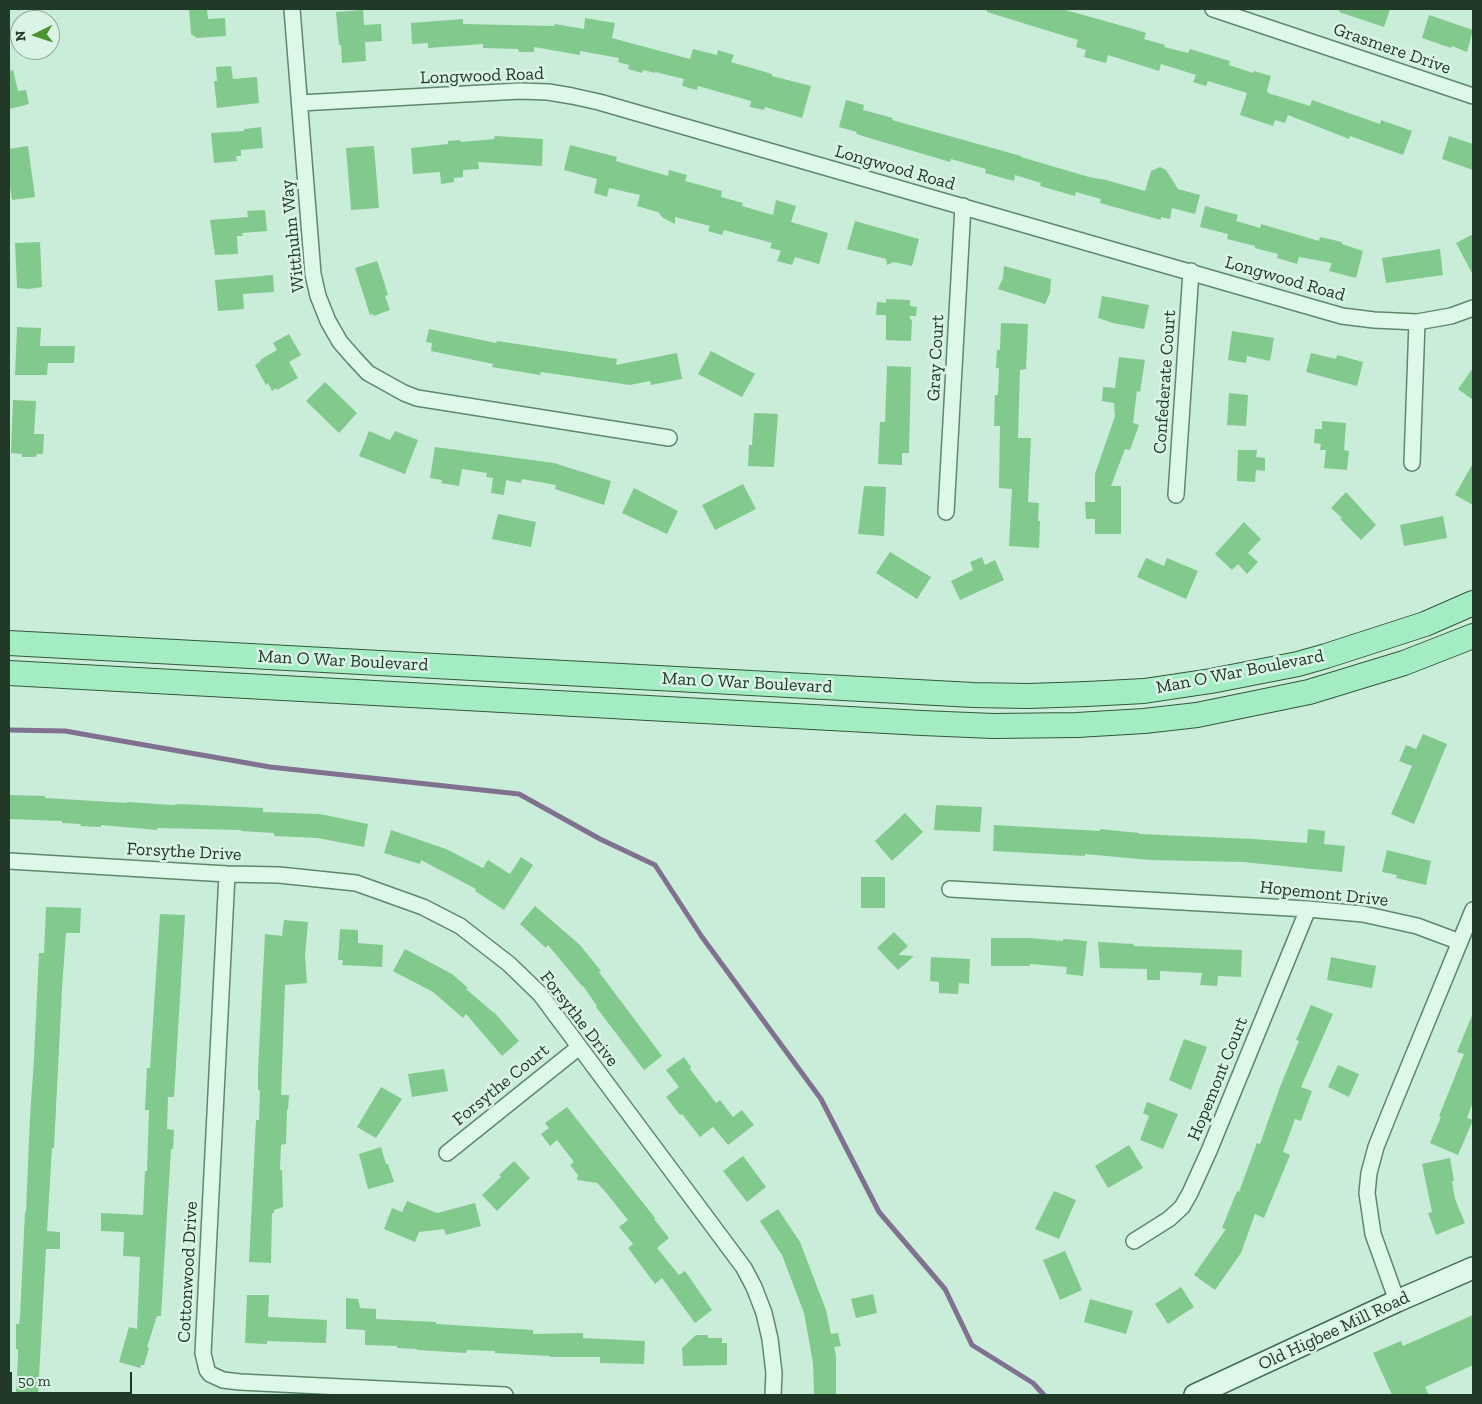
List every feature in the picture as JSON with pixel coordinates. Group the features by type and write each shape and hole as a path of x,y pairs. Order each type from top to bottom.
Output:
{"main road":[{"name":"Man O War Boulevard","path":"9,643 973,695 1028,696 1144,691 1211,682 1298,664 1425,624 1473,603"},
{"name":"Man O War Boulevard","path":"9,673 922,723 993,726 1076,725 1144,721 1197,715 1309,692 1404,663 1473,636"}],"street":[{"name":"Witthuhn Way","path":"292,9 311,254 318,296 328,321 340,342 368,373 417,398 669,438"},
{"name":"Grasmere Drive","path":"1213,9 1473,96"},
{"name":"Longwood Road","path":"300,103 520,91 548,92 599,102 1342,316 1417,322 1451,316 1473,308"},
{"name":"Gray Court","path":"946,512 963,206"},
{"name":"Confederate Court","path":"1176,494 1191,271"},
{"path":"1412,463 1417,322"},
{"name":"Forsythe Drive","path":"9,861 227,874 279,875 356,883 423,907 460,926 509,964 540,994 578,1048 744,1268 764,1313 770,1339 774,1373 773,1395"},
{"name":"Cottonwood Drive","path":"227,874 203,1353 207,1370 210,1374 222,1380 240,1382 505,1395"},
{"name":"Hopemont Drive","path":"950,889 1308,908 1386,918 1417,926 1460,942"},
{"name":"Hopemont Court","path":"1134,1241 1169,1219 1182,1207 1190,1193 1308,908"},
{"path":"1397,1301 1374,1234 1367,1192 1369,1174 1376,1147 1473,910"},
{"name":"Forsythe Court","path":"447,1152 578,1048"},
{"name":"Old Higbee Mill Road","path":"1195,1395 1397,1301 1473,1268"}],"building":[{"path":"189,9 207,9 208,19 225,18 226,36 197,38 191,34"},
{"path":"987,9 1062,9 1130,28 1146,33 1144,39 1165,45 1164,47 1188,53 1190,49 1230,61 1229,65 1253,73 1254,71 1271,76 1267,90 1268,93 1310,106 1312,100 1380,124 1381,120 1412,131 1403,155 1350,136 1349,139 1288,115 1285,123 1275,120 1273,126 1240,115 1247,93 1208,81 1206,86 1193,82 1196,75 1161,64 1159,71 1108,55 1106,63 1084,57 1086,50 1076,47 1078,40 987,12"},
{"path":"1340,9 1390,9 1384,27 1339,12"},
{"path":"363,10 364,25 381,24 382,41 365,42 366,61 342,63 336,12"},
{"path":"1429,15 1473,30 1467,52 1422,38"},
{"path":"585,18 615,23 612,38 690,59 693,49 717,55 718,50 734,55 731,62 772,74 772,76 811,86 802,118 765,107 764,110 750,107 751,101 698,86 697,90 682,86 684,79 655,72 643,70 642,73 628,69 629,65 618,62 619,58 580,51 580,55 534,47 534,52 519,52 518,49 483,48 483,44 428,48 428,43 412,44 411,23 463,19 463,24 554,26 555,24 584,29"},
{"path":"231,66 233,79 257,77 259,103 217,108 214,81 217,81 216,67"},
{"path":"13,70 18,91 26,90 29,104 9,109 9,71"},
{"path":"846,100 864,105 863,110 893,118 892,120 1089,177 1145,191 1151,171 1160,167 1166,170 1178,189 1200,195 1195,214 1172,208 1170,219 1161,217 1161,220 1100,203 1101,199 1076,192 1075,196 1040,186 1041,183 1015,175 1014,181 985,173 986,169 951,159 950,162 856,134 857,132 839,127"},
{"path":"261,127 263,148 241,150 241,156 236,156 237,161 214,163 211,133 244,131 244,129"},
{"path":"495,136 543,139 542,166 478,162 479,169 463,170 463,177 454,178 454,182 441,184 440,172 413,174 411,148 448,144 448,141 460,140 461,142 494,139"},
{"path":"1449,136 1473,144 1473,170 1442,159"},
{"path":"570,145 617,157 616,161 668,176 669,170 687,175 685,181 722,191 721,197 743,203 742,206 773,215 776,200 796,206 791,222 828,233 819,264 795,257 792,265 777,261 781,251 770,248 772,243 724,230 722,235 708,231 710,226 675,217 675,224 663,218 658,212 637,206 640,195 609,188 607,197 594,193 597,179 564,170"},
{"path":"28,146 35,197 12,200 9,180 9,149"},
{"path":"374,146 379,208 351,210 346,148"},
{"path":"1205,206 1238,215 1236,221 1260,228 1261,224 1319,241 1320,237 1342,242 1342,244 1363,251 1356,278 1329,271 1332,263 1299,257 1297,264 1277,258 1278,254 1227,239 1228,234 1200,227"},
{"path":"265,210 267,231 242,233 243,236 237,236 238,254 215,255 210,220 248,217 247,211"},
{"path":"855,221 919,239 912,266 894,262 887,265 886,259 847,249"},
{"path":"1473,234 1473,275 1456,243"},
{"path":"40,242 42,287 17,288 15,243"},
{"path":"1440,249 1443,275 1386,283 1382,258"},
{"path":"377,261 388,295 385,296 390,310 374,316 373,314 370,315 355,268"},
{"path":"1004,266 1051,279 1050,293 1045,304 998,289 1003,278"},
{"path":"273,275 274,292 243,294 244,309 218,311 215,280"},
{"path":"1102,296 1149,305 1144,329 1098,318"},
{"path":"886,299 910,300 910,306 917,307 916,316 910,316 912,320 911,341 886,340 886,315 876,315 877,302 886,303"},
{"path":"1001,323 1028,324 1026,369 1020,370 1018,438 1031,438 1028,502 1039,503 1039,548 1009,546 1012,489 999,488 1000,426 994,426 995,395 998,395 999,368 996,368 997,350 1000,350"},
{"path":"17,327 41,328 40,346 75,346 74,363 48,363 47,375 15,375"},
{"path":"429,329 496,343 497,341 617,359 616,365 677,353 682,379 651,385 650,381 630,385 541,372 540,375 492,367 493,364 431,351 432,343 426,342"},
{"path":"1232,331 1274,338 1270,361 1247,356 1246,363 1228,360"},
{"path":"289,334 301,355 289,362 298,378 272,391 268,383 266,385 255,365 277,350 273,343"},
{"path":"711,351 755,374 742,397 698,374"},
{"path":"1311,353 1336,359 1337,355 1363,362 1357,386 1306,372"},
{"path":"1119,357 1145,360 1140,392 1137,391 1133,423 1139,425 1130,450 1125,449 1111,486 1121,486 1121,534 1095,534 1095,519 1086,519 1085,502 1095,502 1095,474 1115,416 1114,403 1102,401 1103,387 1115,388"},
{"path":"887,366 911,367 909,453 902,453 902,465 878,464 880,422 885,422"},
{"path":"1473,368 1473,400 1458,389"},
{"path":"325,382 357,413 339,433 306,401"},
{"path":"1229,393 1248,395 1246,426 1227,425"},
{"path":"13,400 36,401 34,434 44,434 43,454 37,454 36,457 22,457 22,454 11,453"},
{"path":"754,413 778,414 774,467 748,466 749,445 752,445"},
{"path":"1322,421 1346,423 1344,450 1349,451 1347,470 1324,468 1326,450 1320,450 1321,444 1314,443 1315,429 1322,429"},
{"path":"369,431 390,440 395,431 418,440 405,474 359,456"},
{"path":"435,447 554,463 611,481 604,505 555,489 556,485 522,479 521,483 506,480 504,495 491,493 493,478 486,477 487,473 462,469 459,486 441,483 442,480 430,478"},
{"path":"1238,450 1257,450 1256,457 1265,458 1265,471 1256,470 1255,482 1237,481"},
{"path":"1473,463 1473,505 1455,495"},
{"path":"743,484 756,509 715,530 702,505"},
{"path":"864,486 886,487 884,536 858,534"},
{"path":"634,488 678,511 667,534 622,513"},
{"path":"1346,492 1376,525 1361,540 1331,508"},
{"path":"498,514 536,522 531,547 492,539"},
{"path":"1443,516 1447,538 1404,546 1400,525"},
{"path":"1244,522 1261,539 1248,553 1258,562 1247,574 1238,564 1232,570 1215,554"},
{"path":"890,552 931,577 917,599 876,573"},
{"path":"982,557 985,565 995,560 1004,580 960,600 951,581 973,570 970,562"},
{"path":"1146,558 1164,566 1167,558 1198,571 1186,599 1137,577"},
{"path":"1423,734 1447,744 1414,824 1391,814 1412,766 1399,761 1406,745 1416,749"},
{"path":"9,795 127,803 263,808 263,812 320,814 368,824 364,847 318,838 274,836 274,833 241,830 157,828 157,830 101,825 101,827 80,826 81,824 62,823 62,821 9,819"},
{"path":"936,805 982,807 980,832 934,830"},
{"path":"905,813 923,832 892,861 875,841"},
{"path":"994,825 1100,831 1100,829 1139,834 1307,843 1308,829 1325,831 1324,844 1345,846 1342,872 1243,862 1150,860 1085,854 1085,856 993,851"},
{"path":"391,830 446,849 483,868 488,860 510,874 521,857 533,865 504,910 475,891 476,889 421,860 420,864 384,853"},
{"path":"1387,850 1431,861 1426,885 1396,878 1397,875 1382,872"},
{"path":"861,877 885,877 885,908 861,908"},
{"path":"535,906 580,945 662,1056 644,1070 596,1007 583,986 548,945 546,948 520,924"},
{"path":"46,907 81,908 80,933 66,933 62,989 54,1148 52,1148 47,1231 60,1232 60,1249 46,1249 38,1395 16,1395 18,1349 16,1349 16,1324 19,1324 20,1317 39,953 44,953"},
{"path":"160,914 185,915 174,1097 168,1097 167,1129 174,1130 173,1149 171,1149 161,1316 157,1316 147,1347 149,1348 144,1365 141,1365 140,1368 119,1362 129,1327 137,1329 140,1257 123,1256 124,1232 101,1231 101,1213 143,1215 149,1110 145,1110 147,1068 150,1068"},
{"path":"284,920 308,922 305,955 307,983 285,985 281,1095 289,1095 286,1144 281,1145 280,1170 282,1170 283,1207 274,1210 274,1213 272,1213 271,1263 249,1262 256,1120 259,1120 260,1090 258,1090 258,1070 265,934 282,936"},
{"path":"340,929 358,930 358,943 383,945 382,967 342,965 343,960 338,960"},
{"path":"894,932 908,946 898,955 914,956 898,970 877,948"},
{"path":"991,938 1087,941 1083,976 1066,974 1067,967 1030,964 1030,966 991,966"},
{"path":"1098,942 1134,944 1133,946 1242,950 1241,977 1218,976 1217,986 1200,985 1202,973 1160,971 1160,980 1147,980 1147,969 1100,968"},
{"path":"405,949 452,974 468,988 466,989 494,1012 519,1041 502,1056 466,1014 463,1018 433,992 393,971"},
{"path":"931,957 970,959 969,984 959,983 958,994 939,993 939,982 930,981"},
{"path":"1331,957 1376,966 1372,988 1327,980"},
{"path":"1311,1005 1333,1014 1301,1087 1312,1091 1301,1121 1295,1119 1283,1152 1290,1155 1264,1218 1255,1214 1241,1253 1215,1290 1194,1275 1226,1229 1222,1228 1237,1191 1239,1192 1257,1143 1260,1144 1299,1041 1296,1040"},
{"path":"1473,1013 1473,1102 1467,1118 1473,1120 1458,1155 1430,1143 1464,1054 1457,1052"},
{"path":"1184,1039 1207,1047 1191,1090 1169,1080"},
{"path":"684,1057 691,1067 690,1069 716,1103 720,1100 733,1117 742,1110 754,1125 728,1145 713,1127 700,1137 666,1097 679,1087 666,1070"},
{"path":"1338,1065 1359,1074 1349,1097 1328,1087"},
{"path":"444,1069 448,1091 412,1097 408,1074"},
{"path":"381,1087 402,1099 376,1138 357,1127"},
{"path":"1147,1102 1178,1114 1163,1149 1140,1140 1149,1116 1143,1113"},
{"path":"567,1107 669,1238 657,1248 679,1275 685,1271 712,1310 695,1323 662,1278 655,1284 628,1248 633,1244 619,1227 628,1220 603,1189 597,1183 577,1180 578,1175 570,1165 574,1162 557,1140 550,1146 541,1134 549,1128 545,1123"},
{"path":"1129,1145 1143,1168 1108,1188 1095,1166"},
{"path":"381,1147 394,1182 368,1189 359,1154"},
{"path":"743,1156 766,1187 747,1202 723,1171"},
{"path":"1450,1158 1455,1199 1465,1223 1436,1235 1428,1213 1432,1212 1422,1164"},
{"path":"514,1161 530,1178 497,1211 482,1195"},
{"path":"1054,1191 1076,1200 1059,1239 1035,1229"},
{"path":"407,1201 437,1213 475,1203 481,1226 446,1235 444,1229 419,1232 415,1242 384,1229 392,1208 402,1212"},
{"path":"778,1209 800,1242 826,1310 831,1334 838,1333 841,1346 834,1347 836,1355 836,1395 814,1395 813,1363 804,1313 782,1255 760,1221"},
{"path":"1065,1251 1082,1290 1060,1300 1043,1260"},
{"path":"1181,1287 1194,1307 1168,1324 1155,1304"},
{"path":"873,1294 877,1313 856,1318 851,1299"},
{"path":"247,1295 269,1295 268,1317 327,1320 326,1343 267,1341 267,1344 245,1343"},
{"path":"346,1298 358,1299 360,1308 376,1309 376,1319 533,1330 533,1334 583,1333 583,1338 645,1341 644,1364 600,1363 600,1357 550,1357 467,1350 466,1353 397,1348 397,1346 365,1345 365,1330 346,1329"},
{"path":"1090,1299 1133,1311 1126,1334 1084,1322"},
{"path":"1473,1315 1473,1365 1425,1387 1429,1395 1392,1395 1373,1353 1401,1341 1403,1346"},
{"path":"696,1335 708,1335 708,1338 722,1338 722,1343 727,1343 727,1365 683,1366 682,1348"}],"waterway":[{"path":"9,730 65,731 270,767 519,794 600,839 655,865 702,937 821,1099 879,1212 945,1289 972,1345 1033,1383 1044,1395"}]}
